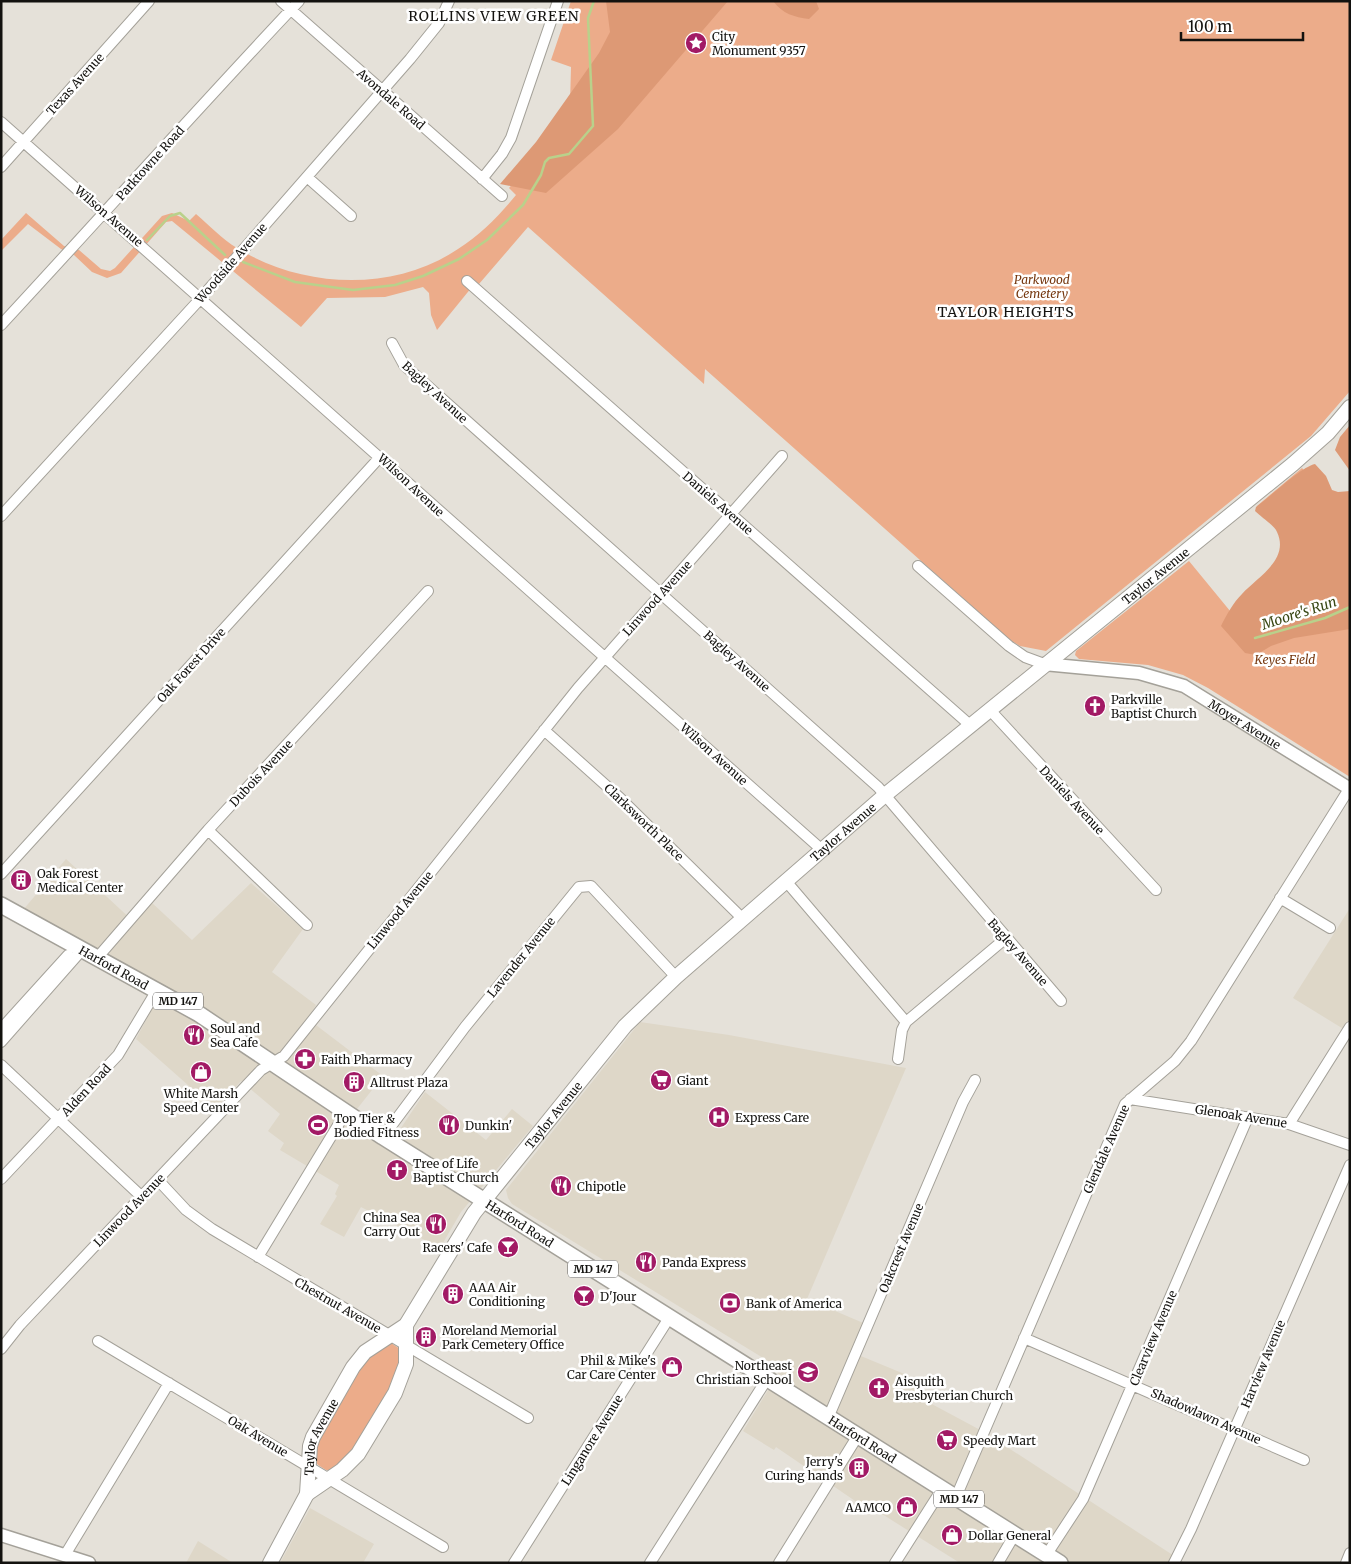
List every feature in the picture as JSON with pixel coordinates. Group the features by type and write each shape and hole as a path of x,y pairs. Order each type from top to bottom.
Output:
{"main road":[{"name":"Taylor Avenue","path":"270,1563 307,1494 313,1437 353,1367 364,1352 406,1325 460,1234 483,1201 620,1032 676,977 821,849 1044,664 1293,464 1328,433 1350,407"},
{"name":"Harford Road","path":"1,905 157,990 274,1063 383,1137 483,1201 1060,1563"},
{"name":"Taylor Avenue","path":"307,1494 329,1479 358,1454 395,1393 404,1372 406,1325"}],"street":[{"name":"Texas Avenue","path":"1,168 149,1"},
{"name":"Avondale Road","path":"281,1 502,196"},
{"name":"Parktowne Road","path":"1,325 165,144 299,1"},
{"name":"Woodside Avenue","path":"1,516 201,298 430,36 441,19 449,1"},
{"path":"482,179 502,154 511,138 558,1"},
{"name":"Wilson Avenue","path":"1,122 105,212 821,849"},
{"path":"307,177 351,216"},
{"name":"Daniels Avenue","path":"468,281 970,725"},
{"name":"Bagley Avenue","path":"392,343 404,365 878,787 1061,1001"},
{"name":"Linwood Avenue","path":"1,1349 20,1325 261,1070 284,1056 604,657 782,456"},
{"name":"Oak Forest Drive","path":"1,874 380,457"},
{"path":"918,566 1009,646 1025,657 1044,664"},
{"name":"Dubois Avenue","path":"97,958 208,830 428,591"},
{"name":"Moyer Avenue","path":"1044,664 1139,673 1173,682 1194,691 1349,789"},
{"name":"Daniels Avenue","path":"989,710 1156,890"},
{"name":"Clarksworth Place","path":"544,730 620,798 742,918"},
{"name":"Glendale Avenue","path":"956,1497 1125,1104 1167,1068 1185,1049 1349,789"},
{"path":"208,830 308,925"},
{"path":"785,880 906,1022"},
{"name":"Lavender Avenue","path":"383,1137 459,1034 580,887 585,885 591,886 676,977"},
{"path":"1280,898 1330,928"},
{"path":"898,1059 902,1030 906,1022 1006,938"},
{"path":"1,1029 79,948"},
{"path":"1,1042 79,948"},
{"name":"Alden Road","path":"1,1179 118,1055 157,990"},
{"path":"1289,1124 1350,1028"},
{"path":"1,1065 142,1197"},
{"name":"Oakcrest Avenue","path":"828,1418 963,1102 976,1080"},
{"name":"Glenoak Avenue","path":"1130,1099 1289,1124 1350,1145"},
{"path":"258,1257 346,1112"},
{"name":"Clearview Avenue","path":"1047,1554 1083,1499 1248,1117"},
{"name":"Harview Avenue","path":"1174,1563 1235,1429 1350,1165"},
{"name":"Chestnut Avenue","path":"158,1180 199,1220 528,1418"},
{"name":"Linganore Avenue","path":"514,1563 669,1318"},
{"name":"Shadowlawn Avenue","path":"1024,1338 1134,1384 1304,1460"},
{"name":"Oak Avenue","path":"98,1341 443,1547"},
{"path":"650,1563 767,1379"},
{"path":"65,1556 169,1383"},
{"path":"779,1563 857,1437"},
{"path":"895,1563 942,1489"},
{"path":"998,1563 1015,1534"},
{"path":"1,1535 89,1563"},
{"path":"1346,1563 1350,1553"}],"shaded area":[{"path":"606,1 728,1 618,129 546,193 500,184 536,142 599,53 610,32"},
{"path":"773,1 816,1 819,9 809,19 785,12"},
{"path":"1350,425 1350,471 1335,450 1340,437"},
{"path":"1315,464 1326,476 1332,490 1338,492 1350,491 1350,629 1294,638 1271,646 1256,655 1245,653 1221,626 1236,601 1276,559 1280,542 1275,529 1255,511 1256,507 1302,470"},
{"path":"66,859 134,922 151,902 192,940 251,883 303,929 272,972 316,1005 308,1019 383,1076 357,1109 397,1134 425,1092 486,1140 512,1109 533,1126 461,1212 440,1248 361,1207 344,1237 320,1224 337,1196 335,1194 339,1185 280,1150 284,1143 268,1131 280,1114 241,1081 215,1109 136,1039 164,986 23,910"},
{"path":"1350,908 1350,1033 1293,998"},
{"path":"640,1022 729,1035 906,1068 807,1299 868,1325 856,1354 919,1380 913,1394 984,1432 1185,1563 960,1563 866,1504 864,1507 776,1447 774,1450 743,1431 781,1369 512,1204 506,1190"},
{"path":"310,1508 374,1544 363,1563 280,1563"},
{"path":"198,1541 233,1563 186,1563"}],"green space":[{"name":"Parkwood Cemetery","path":"571,1 1350,1 1350,391 1311,436 1046,651 1020,646 1010,640 705,369 704,384 528,227 479,284 476,282 437,330 431,315 429,293 423,287 385,297 327,298 301,327 172,221 166,222 121,273 107,278 92,272 74,255 61,249 28,224 1,251 1,240 26,213 64,246 79,250 101,269 110,271 115,268 162,216 172,213 189,221 196,214 231,244 262,261 290,271 318,277 348,280 377,279 405,273 433,263 458,249 482,231 496,217 516,195 509,188 565,125 570,104 571,67 551,60"},
{"name":"Keyes Field","path":"1302,468 1344,513 1350,507 1350,777 1208,688 1183,675 1148,665 1079,659 1075,655 1076,651 1189,561 1235,617 1296,569 1287,540 1257,506"},
{"path":"391,1343 400,1349 401,1374 358,1448 332,1470 326,1470 318,1465 314,1459 319,1433 364,1357"}],"waterway":[{"path":"243,262 295,282 353,290 395,285 423,276 459,259 487,240 523,205 541,175 545,162 549,158 569,154 593,126 588,18 594,1"},
{"path":"147,240 170,216 180,213 225,255"},
{"name":"Moore's Run","path":"1255,638 1325,618 1350,607"}],"place":[{"name":"City Monument 9357","path":"696,43"},
{"name":"Parkville Baptist Church","path":"1095,706"},
{"name":"Oak Forest Medical Center","path":"21,880"},
{"name":"Soul and Sea Cafe","path":"194,1035"},
{"name":"Faith Pharmacy","path":"305,1059"},
{"name":"White Marsh Speed Center","path":"201,1072"},
{"name":"Giant","path":"661,1080"},
{"name":"Alltrust Plaza","path":"354,1082"},
{"name":"Express Care","path":"719,1117"},
{"name":"Top Tier & Bodied Fitness","path":"318,1125"},
{"name":"Dunkin'","path":"449,1125"},
{"name":"Tree of Life Baptist Church","path":"397,1170"},
{"name":"Chipotle","path":"561,1186"},
{"name":"China Sea Carry Out","path":"436,1224"},
{"name":"Racers' Cafe","path":"508,1247"},
{"name":"Panda Express","path":"646,1262"},
{"name":"AAA Air Conditioning","path":"453,1294"},
{"name":"D'Jour","path":"584,1296"},
{"name":"Bank of America","path":"730,1303"},
{"name":"Moreland Memorial Park Cemetery Office","path":"426,1337"},
{"name":"Phil & Mike's Car Care Center","path":"672,1367"},
{"name":"Northeast Christian School","path":"808,1372"},
{"name":"Aisquith Presbyterian Church","path":"879,1388"},
{"name":"Speedy Mart","path":"947,1440"},
{"name":"Jerry's Curing hands","path":"859,1468"},
{"name":"AAMCO","path":"907,1507"},
{"name":"Dollar General","path":"952,1535"}],"district":[{"name":"ROLLINS VIEW GREEN","path":"494,16"},
{"name":"TAYLOR HEIGHTS","path":"1006,312"}]}
